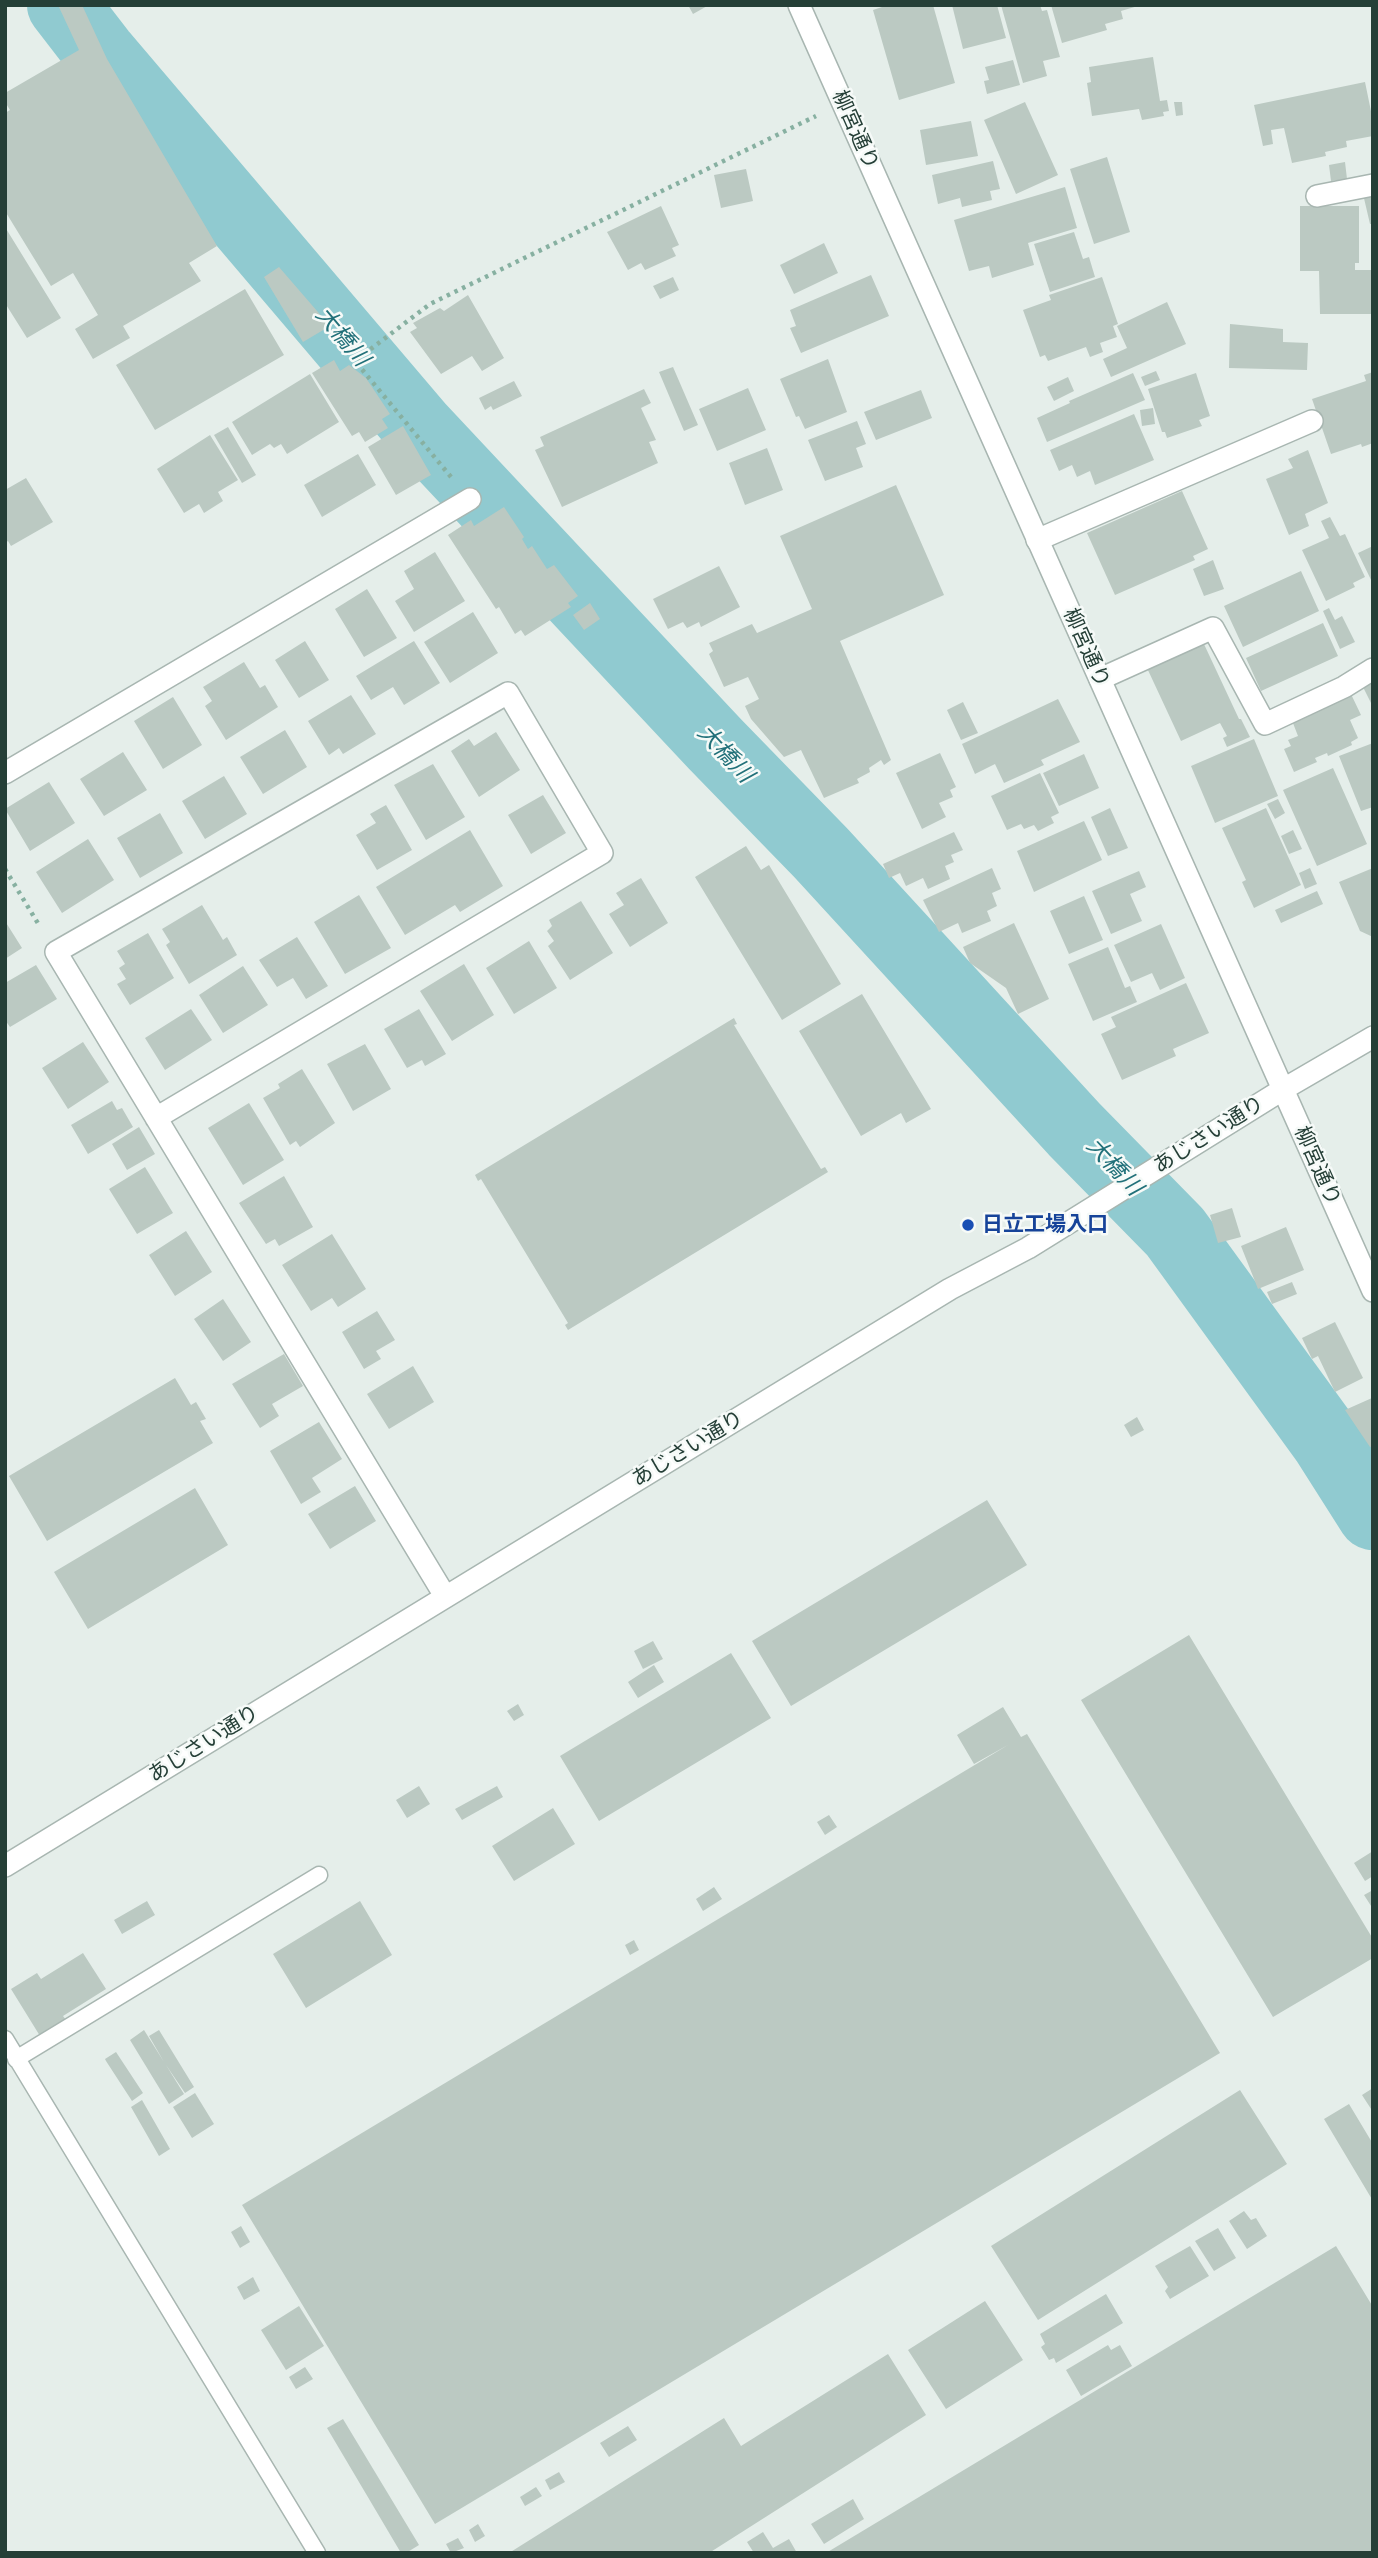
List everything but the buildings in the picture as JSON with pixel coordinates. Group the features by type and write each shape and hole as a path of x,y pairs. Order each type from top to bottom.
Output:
{"street":[{"name":"柳宮通り","path":"799,5 1373,1291"},
{"path":"1317,196 1373,185"},
{"path":"1037,540 1312,421"},
{"path":"5,773 470,499"},
{"path":"1100,679 1213,628 1265,724 1344,687 1373,668"},
{"path":"156,1118 602,853 508,693 55,952 445,1596"},
{"name":"あじさい通り","path":"5,1866 950,1289 1028,1248 1282,1090 1373,1037"}],"lane":[{"path":"16,2059 319,1875"},
{"path":"5,2039 317,2553"}],"path":[{"path":"470,499 355,360 430,304 843,103"},
{"path":"5,869 55,952"}],"waterway":[{"name":"大橋川","path":"63,5 100,53 418,427 821,853 1075,1130 1175,1232 1326,1440 1373,1514"}],"place":[{"name":"日立工場入口","path":"968,1225"}]}
